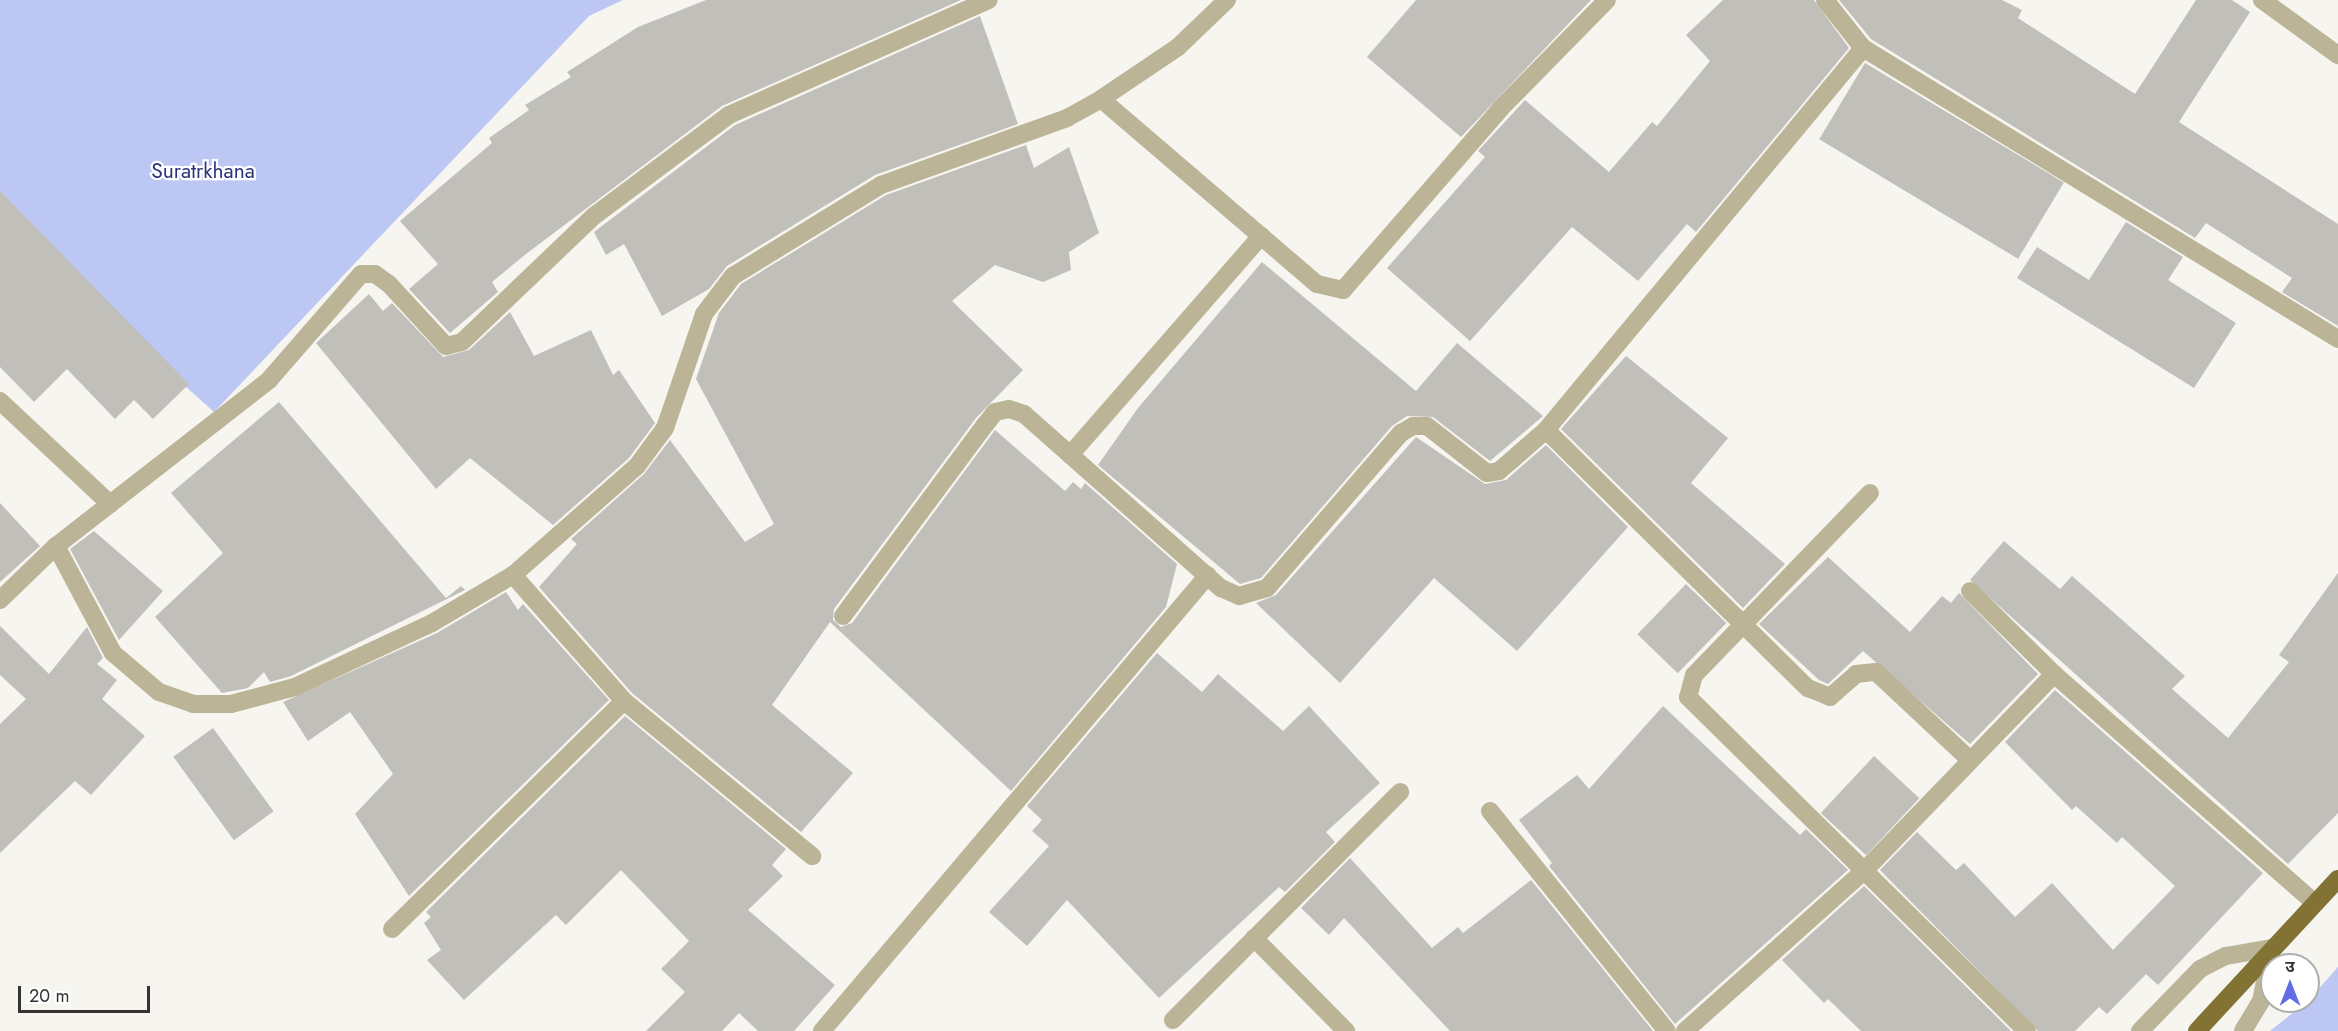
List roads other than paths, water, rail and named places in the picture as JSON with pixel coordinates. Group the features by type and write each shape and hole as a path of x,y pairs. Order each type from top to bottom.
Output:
{"highway":[{"path":"2197,1031 2338,879"}],"street":[{"path":"0,600 56,546 269,380 361,274 375,274 389,284 446,346 462,342 594,216 729,115 989,0"},
{"path":"56,546 113,653 159,692 193,704 231,704 295,687 432,623 513,576 638,466 665,428 704,314 733,276 880,185 1056,122 1101,99 1178,47 1227,0"},
{"path":"1101,99 1317,284 1329,290 1349,286 1501,108 1607,0"},
{"path":"1825,0 1863,48 2338,339"},
{"path":"2262,0 2338,55"},
{"path":"843,616 996,412 1009,409 1024,414 1208,576 1239,596 1267,588 1401,433 1413,426 1427,426 1487,473 1511,464 1546,430 1863,48"},
{"path":"1070,455 1261,236"},
{"path":"0,401 110,504"},
{"path":"1546,430 1741,622 1820,696 1840,693 1865,669 1876,672 1971,760"},
{"path":"1870,493 1741,622 1694,675 1688,697 2027,1031"},
{"path":"513,576 624,701 812,856"},
{"path":"822,1031 1208,576"},
{"path":"1971,591 2054,674 2315,903"},
{"path":"1685,1031 1864,871 2054,674"},
{"path":"392,929 624,701"},
{"path":"1173,1020 1400,792"},
{"path":"1490,811 1667,1031"},
{"path":"1254,938 1346,1031"},
{"path":"2140,1031 2200,969 2226,956 2272,948 2261,1001 2243,1031"}],"park label":[{"name":"Suratrkhana","path":"203,171"}]}
